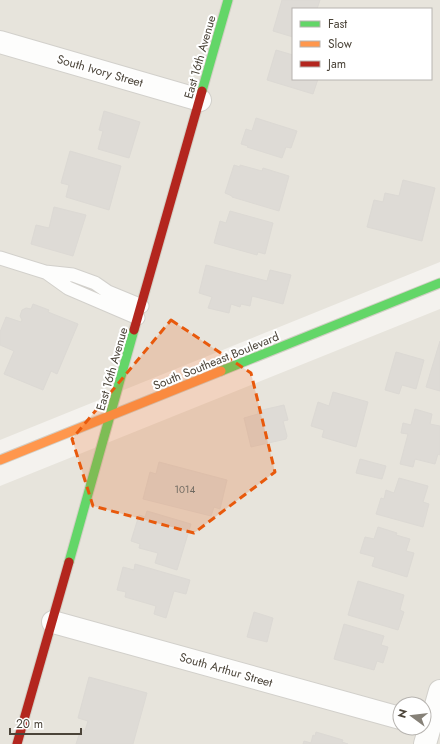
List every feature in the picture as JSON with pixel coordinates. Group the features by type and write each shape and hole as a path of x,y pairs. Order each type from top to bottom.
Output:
{"street":[{"name":"East 16th Avenue","path":"17,744 228,0"},
{"name":"South Ivory Street","path":"0,42 200,100"},
{"name":"South Southeast Boulevard","path":"0,460 440,283"},
{"name":"South Arthur Street","path":"52,622 392,716"},
{"path":"432,723 440,691"}],"lane":[{"path":"0,258 45,272 73,275 95,282 108,292 142,306"},
{"path":"45,272 68,288 138,318"}],"highlighted area":[{"path":"171,320 251,373 275,472 194,533 93,506 72,439"}],"shaded area":[{"path":"0,0 440,0 440,262 0,440"},
{"path":"440,309 440,744 0,744 0,486"}],"building":[{"path":"282,0 320,0 317,8 292,8 292,37 273,31"},
{"path":"276,50 292,55 292,80 318,80 313,94 267,80"},
{"path":"104,111 140,122 129,158 98,149 103,131 99,130"},
{"path":"256,118 297,131 291,148 286,147 282,158 241,144 246,129 252,131"},
{"path":"70,151 121,166 109,210 66,197 69,185 61,183"},
{"path":"234,165 240,167 240,165 262,171 263,168 289,176 279,211 232,197 225,193"},
{"path":"403,180 435,188 422,241 367,227 374,200 383,202 385,193 399,196"},
{"path":"54,207 86,215 73,256 31,244 36,225 49,228"},
{"path":"230,211 273,223 265,254 258,252 257,255 214,243 220,221 226,223"},
{"path":"206,265 267,281 270,270 291,275 283,304 252,296 250,306 241,304 240,307 231,304 229,313 208,308 212,297 199,293"},
{"path":"33,304 49,310 48,312 78,324 57,374 51,371 43,390 4,374 14,351 0,345 0,332 6,317 21,322 22,320 20,316 22,310 26,308 31,309"},
{"path":"440,341 440,391 426,387"},
{"path":"396,352 424,360 416,389 402,385 399,394 385,390"},
{"path":"333,392 368,402 356,447 322,437 324,430 311,426 318,402 329,406"},
{"path":"284,405 288,420 283,421 287,436 286,439 251,447 244,418 258,414 258,411"},
{"path":"415,409 432,414 430,424 440,426 440,455 438,454 435,464 415,459 413,467 400,464 408,434 401,433 403,423 411,425"},
{"path":"360,459 386,466 382,479 356,473"},
{"path":"159,462 227,480 220,509 214,507 211,516 143,499 150,472 156,474"},
{"path":"399,478 428,486 423,502 429,504 423,527 376,514 381,498 384,499 386,490 394,493"},
{"path":"147,511 191,524 177,570 155,563 158,553 139,548 140,544 131,541 139,515 145,517"},
{"path":"378,527 410,539 406,551 414,553 407,577 372,566 375,557 360,553 365,537 374,539"},
{"path":"135,564 190,580 186,594 174,591 166,618 154,614 156,606 125,597 126,592 117,590 123,567 134,570"},
{"path":"358,581 404,595 400,610 404,612 398,630 348,615"},
{"path":"254,612 273,618 267,642 247,637"},
{"path":"344,624 384,636 381,645 388,647 383,663 377,661 374,670 334,659"},
{"path":"89,677 147,693 133,744 76,744 81,729 85,731 88,721 78,718"},
{"path":"316,732 343,740 342,742 348,744 303,744 304,741 311,743 313,735 315,736"}],"traffic: fast":[{"path":"202,91 228,0"},
{"path":"221,371 440,283"},
{"path":"69,562 134,330"}],"traffic: slow":[{"path":"0,460 221,371"}],"traffic: jam":[{"path":"134,330 202,91"},
{"path":"17,744 69,562"}]}
